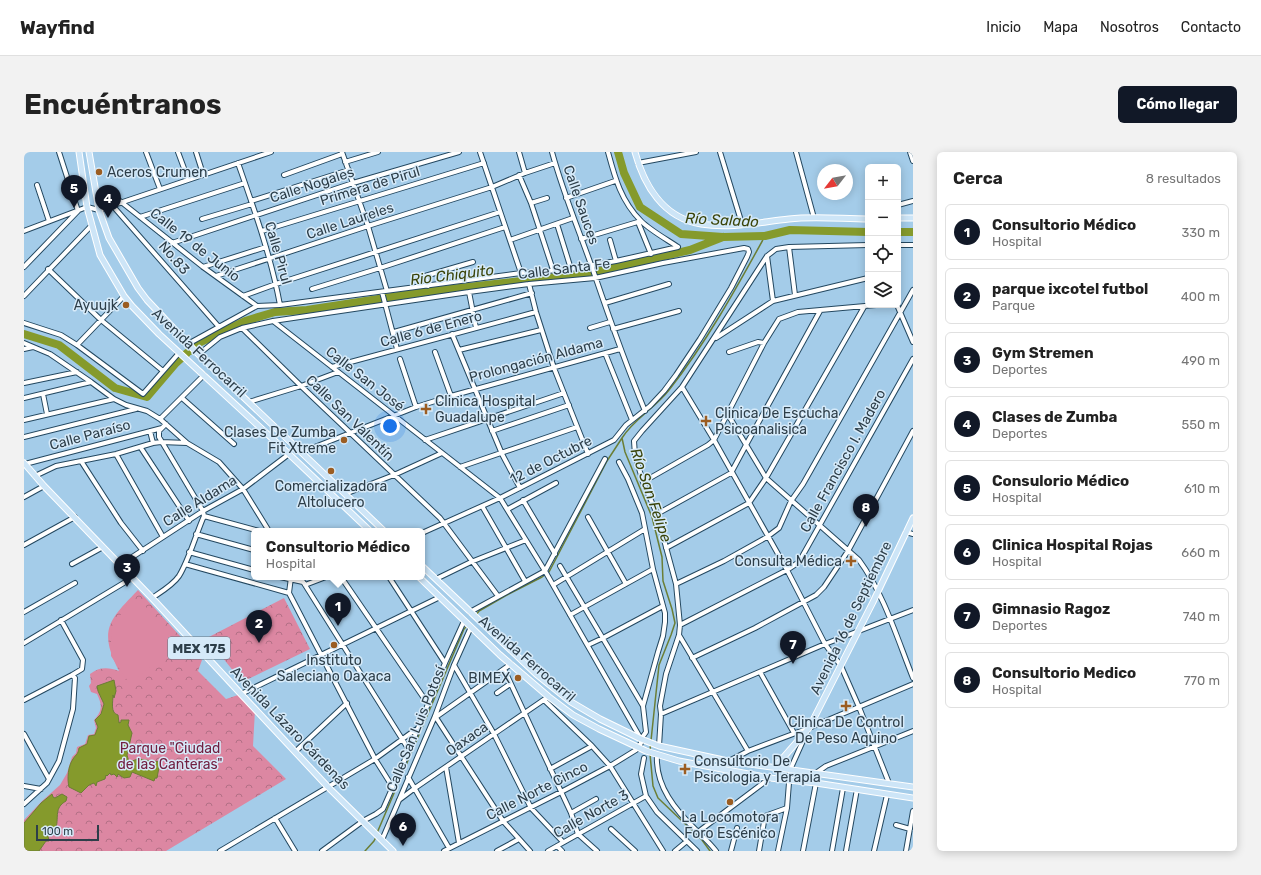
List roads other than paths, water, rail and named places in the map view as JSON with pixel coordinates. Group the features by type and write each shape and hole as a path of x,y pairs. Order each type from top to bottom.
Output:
{"main road":[{"name":"Avenida Ferrocarril","path":"79,152 88,207 100,255 124,296 159,334 367,528"},
{"name":"Avenida Ferrocarril","path":"89,152 99,210 109,238 138,288 198,353 381,528"},
{"path":"635,152 646,184 657,198 678,216 700,224 727,225 814,218 865,219"},
{"path":"901,218 913,218"},
{"path":"226,395 233,386"},
{"name":"Avenida Lázaro Cárdenas","path":"25,466 152,598 240,694 363,822 393,851"},
{"name":"Avenida 16 de Septiembre","path":"775,768 809,728 878,592 913,518"},
{"name":"Avenida Ferrocarril","path":"425,569 536,674 571,702 600,719 644,740 656,745 728,761 912,786"},
{"name":"Avenida Ferrocarril","path":"422,580 546,698 599,729 638,747 679,761 770,778 789,779 913,798"}],"street":[{"path":"59,152 78,211"},
{"path":"146,152 160,188"},
{"path":"178,152 188,179"},
{"path":"196,152 203,174"},
{"path":"24,231 88,207 99,210 120,201 271,152"},
{"path":"346,162 378,152"},
{"name":"Calle Nogales","path":"172,243 353,183 460,152"},
{"path":"480,152 521,273"},
{"path":"519,152 525,173"},
{"name":"Calle Sauces","path":"552,152 566,198 605,303 610,322 645,411"},
{"path":"608,152 616,181 626,202 639,221 651,254"},
{"path":"638,163 696,152"},
{"path":"720,152 742,224"},
{"path":"796,152 814,218"},
{"path":"910,152 913,161"},
{"path":"284,174 342,153 368,226 387,291"},
{"name":"Calle Laureles","path":"216,276 492,187 554,162"},
{"name":"Calle Pirul","path":"238,163 262,232 280,305"},
{"name":"Primera de Pirul","path":"262,232 484,163"},
{"path":"202,219 349,170"},
{"path":"519,175 531,203 552,270"},
{"path":"566,198 616,181"},
{"path":"140,217 245,183"},
{"path":"37,185 49,221"},
{"path":"531,203 546,198"},
{"name":"Calle 19 de Junio","path":"120,201 203,268 257,306"},
{"path":"901,204 913,201"},
{"name":"No.83","path":"112,205 219,327"},
{"path":"24,267 78,211"},
{"path":"243,296 500,212"},
{"path":"510,240 573,218"},
{"path":"581,239 639,221"},
{"path":"190,345 257,306 280,305 382,294 387,291 521,273 591,266 678,247 639,221"},
{"name":"Calle Sauces","path":"557,224 571,268"},
{"path":"25,293 92,225"},
{"path":"312,289 505,227"},
{"path":"610,240 616,261"},
{"path":"656,745 661,714 660,706 666,674 679,635 680,625 676,584 657,514 643,482 635,455 634,441 682,387 767,256 776,249 789,247 865,245"},
{"path":"901,245 913,245"},
{"path":"203,268 266,247"},
{"path":"789,247 795,295"},
{"name":"Calle Santa Fe","path":"198,353 220,337 242,328 273,321 384,303 595,276 720,252 744,248 749,250 731,288 700,339 665,389 645,411"},
{"path":"767,256 773,301"},
{"path":"428,286 425,276 473,262"},
{"path":"48,269 101,320 163,371"},
{"path":"715,338 773,301 865,279"},
{"path":"529,284 541,330 554,368 588,454"},
{"path":"605,303 669,284"},
{"path":"676,584 724,561 767,537 779,528 791,501 803,484 913,290"},
{"path":"468,292 476,328"},
{"path":"394,332 532,293"},
{"path":"382,294 394,332 397,349"},
{"path":"77,345 124,296"},
{"path":"643,482 708,445 714,440 764,343 779,319 798,312 864,307"},
{"path":"666,548 749,503 766,478 864,307"},
{"path":"899,308 913,342"},
{"path":"613,329 679,311"},
{"path":"657,514 732,473 746,444 820,311"},
{"name":"Calle 6 de Enero","path":"332,367 536,312"},
{"name":"Calle San José","path":"273,321 500,498 508,509 644,740"},
{"path":"590,328 610,322"},
{"path":"24,323 61,335 77,345 143,394 180,354"},
{"name":"Calle San Valentín","path":"242,328 436,514 498,596"},
{"path":"459,350 541,330"},
{"path":"452,334 486,419 520,488"},
{"path":"729,352 758,342 764,343"},
{"path":"24,343 50,354 114,399 146,411 160,419 187,443 219,462 243,489 267,528"},
{"path":"24,349 33,347"},
{"name":"Prolongación Aldama","path":"302,452 416,407 474,388 554,368 620,349"},
{"path":"435,352 451,396"},
{"path":"606,353 632,420 645,411"},
{"path":"400,359 416,407"},
{"name":"Calle Francisco I. Madero","path":"680,625 787,570 799,562 913,359"},
{"path":"24,383 77,372"},
{"path":"249,402 301,386 338,372"},
{"path":"160,419 204,375"},
{"path":"24,398 91,382"},
{"path":"682,387 714,440 767,537 787,570 825,644 841,666 876,747 889,783"},
{"path":"425,440 564,393"},
{"path":"42,394 48,414"},
{"path":"182,398 234,444"},
{"path":"24,420 114,399"},
{"path":"492,431 569,405"},
{"path":"24,437 137,408"},
{"path":"727,413 766,478 859,560 870,574 890,619 913,678"},
{"name":"12 de Octubre","path":"425,532 500,498 612,442 624,427 632,420"},
{"path":"166,424 158,434 161,442 204,514 251,529"},
{"path":"460,467 502,454 577,427"},
{"name":"Calle Paraíso","path":"25,466 162,428"},
{"path":"150,431 152,443"},
{"path":"692,658 804,603 816,595 824,587 848,551 913,431"},
{"path":"35,476 56,466 116,454 141,448 152,443 187,443"},
{"path":"141,448 189,521"},
{"path":"345,494 394,475 442,453"},
{"path":"116,454 163,537"},
{"name":"Calle Aldama","path":"120,565 163,537 189,521 204,514 243,489 289,454"},
{"path":"473,614 498,596 526,581 546,573 605,459"},
{"path":"81,461 121,523 142,551"},
{"path":"619,462 628,479 642,513 653,569 663,606 665,622 664,636 658,652 644,706 646,732 644,740 638,747"},
{"path":"508,509 556,483"},
{"path":"24,496 44,486"},
{"path":"523,500 555,554"},
{"path":"482,506 526,581"},
{"path":"152,598 163,591 178,577 185,564 204,514"},
{"path":"24,544 75,517"},
{"path":"588,517 626,584"},
{"path":"553,585 645,529"},
{"path":"909,529 913,534"},
{"path":"196,534 251,549"},
{"path":"436,579 472,562 526,540"},
{"path":"72,564 103,547"},
{"path":"189,552 251,569"},
{"path":"185,564 289,593"},
{"path":"560,566 644,706"},
{"path":"570,615 653,569"},
{"path":"24,643 132,578"},
{"path":"291,580 289,593 375,758 392,786"},
{"path":"294,580 304,584 317,580"},
{"path":"302,580 409,750"},
{"path":"343,580 428,704"},
{"path":"391,580 445,663"},
{"path":"24,612 74,583"},
{"path":"240,694 440,597"},
{"path":"588,645 663,606"},
{"path":"661,714 825,644 913,610"},
{"path":"24,700 82,669 83,660 61,620"},
{"name":"Calle San Luis Potosí","path":"322,851 383,809 445,663 468,624"},
{"name":"Calle San Luis Potosí","path":"378,836 398,801 436,717 468,624"},
{"path":"679,635 748,751"},
{"path":"454,664 494,734 531,808 563,842"},
{"path":"511,664 436,717 503,821 530,851"},
{"path":"504,669 571,813 578,834 597,851"},
{"path":"760,672 794,733"},
{"path":"24,804 47,783 59,761 73,709 75,678 72,675"},
{"path":"497,693 510,684"},
{"path":"728,761 748,751 809,728 913,684"},
{"path":"546,698 610,766 663,851"},
{"name":"Oaxaca","path":"398,801 546,698"},
{"path":"296,751 347,703"},
{"name":"Avenida 16 de Septiembre","path":"778,851 786,808 790,770 809,728"},
{"path":"220,851 375,758 403,740 416,729"},
{"path":"816,773 826,766 913,731"},
{"path":"24,734 26,743 50,779"},
{"path":"550,769 592,746"},
{"name":"Calle Norte Cinco","path":"444,851 531,808 610,766 638,747"},
{"path":"655,754 660,782 676,808 716,851"},
{"path":"644,758 641,774 646,796 657,812 697,851"},
{"path":"446,767 459,843"},
{"path":"408,777 449,848"},
{"path":"698,832 770,778"},
{"path":"803,851 816,783"},
{"path":"24,786 41,789"},
{"path":"832,851 843,788"},
{"path":"846,851 857,789"},
{"path":"874,851 886,795"},
{"name":"Calle Norte 3","path":"548,851 646,796"},
{"path":"571,813 596,799"},
{"path":"759,851 765,816 786,808"},
{"path":"906,851 911,834 910,829 913,812"},
{"path":"275,818 295,851"},
{"path":"896,825 910,829"},
{"path":"731,851 737,828"},
{"path":"611,829 635,851"},
{"path":"497,851 519,839"},
{"path":"675,851 687,841"},
{"path":"557,846 562,851"}],"waterway":[{"name":"Rio Chiquito","path":"618,152 624,173 640,207 681,234 723,237 765,236 790,230 865,232"},
{"name":"Río Salado","path":"901,232 913,232"},
{"name":"Río San Felipe","path":"650,750 659,665 675,623 663,581 662,557 652,517 625,452 622,438 632,425 669,390 696,354 765,236"},
{"name":"Rio Chiquito","path":"190,351 197,344 245,321 275,312 307,310 424,292 591,273 690,250 723,237"},
{"name":"Rio Chiquito","path":"24,334 59,345 115,388 147,397 176,363 187,353"},
{"path":"476,615 479,611 549,572 607,461 622,438"},
{"path":"377,833 464,629 467,626"},
{"name":"Río San Felipe","path":"650,754 653,786 658,798 702,840 710,851"},
{"path":"365,851 376,837"}],"place":[{"name":"Aceros Crumen","path":"99,172"},
{"name":"Consulorio Médico","path":"74,208"},
{"name":"Clases de Zumba","path":"108,218"},
{"name":"Ayuujk","path":"126,305"},
{"name":"Clinica Hospital Guadalupe","path":"426,409"},
{"name":"Clinica De Escucha Psicoanalisica","path":"706,421"},
{"name":"Clases De Zumba Fit Xtreme","path":"344,440"},
{"name":"Comercializadora Altolucero","path":"331,471"},
{"name":"Consultorio Medico","path":"866,527"},
{"name":"Consulta Médica","path":"851,561"},
{"name":"Gym Stremen","path":"127,587"},
{"name":"Consultorio Médico","path":"338,626"},
{"name":"parque ixcotel futbol","path":"259,643"},
{"name":"Instituto Saleciano Oaxaca","path":"334,645"},
{"name":"Gimnasio Ragoz","path":"793,664"},
{"name":"BIMEX","path":"518,678"},
{"name":"Clinica De Control De Peso Aquino","path":"846,706"},
{"name":"Consultorio De Psicologia y Terapia","path":"685,769"},
{"name":"La Locomotora Foro Escénico","path":"730,802"},
{"name":"Clinica Hospital Rojas","path":"403,846"}],"park label":[{"name":"Parque \"Ciudad de las Canteras\"","path":"170,756"}]}
